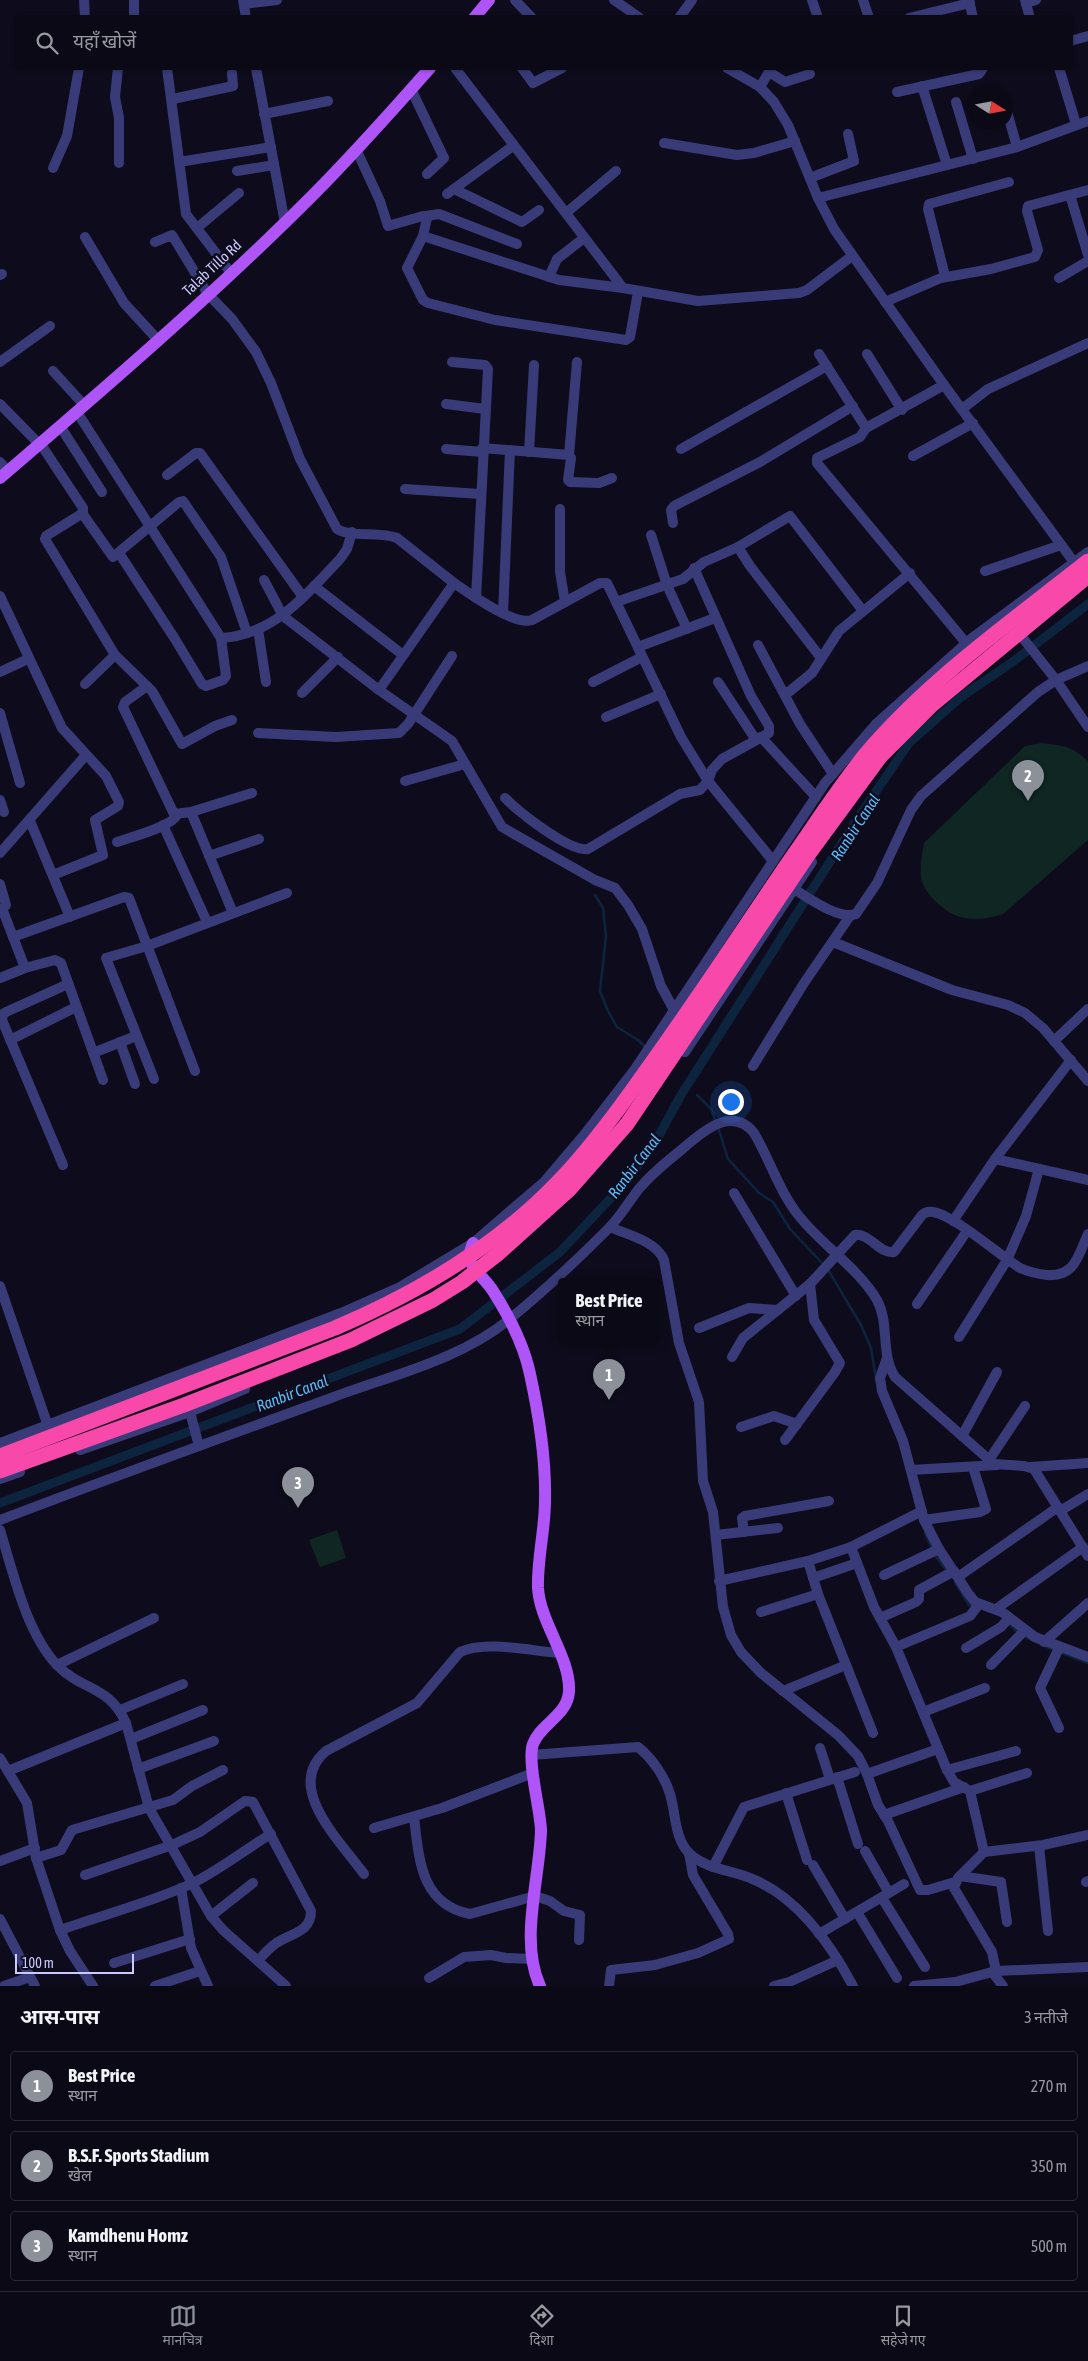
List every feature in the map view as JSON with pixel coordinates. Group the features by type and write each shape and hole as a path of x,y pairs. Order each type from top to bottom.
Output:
{"highway":[{"path":"0,1456 335,1328 386,1306 421,1287 498,1235 557,1184 606,1128 677,1028 839,789 886,730 947,674 1081,561"},
{"path":"0,1471 184,1405 351,1340 433,1300 462,1282 499,1253 569,1190 627,1124 808,855 880,757 932,705 1088,576"}],"main road":[{"path":"478,15 489,0"},
{"name":"Talab Tillo Rd","path":"3,471 40,444 231,273 284,223 356,150 428,70"},
{"path":"473,1243 469,1256 470,1262 493,1291 508,1316 525,1356 530,1374 542,1451 545,1502 538,1588 542,1606 568,1680 568,1698 561,1712 535,1740 531,1755 541,1830 531,1934 532,1959 540,1986"}],"street":[{"path":"84,0 85,15"},
{"path":"134,0 134,15"},
{"path":"246,15 244,2 277,0"},
{"path":"515,0 529,15"},
{"path":"614,0 636,15"},
{"path":"681,15 692,0"},
{"path":"812,0 817,15"},
{"path":"863,0 868,15"},
{"path":"1029,1 1030,15"},
{"path":"920,15 969,2 972,15"},
{"path":"1073,40 1088,36"},
{"path":"53,168 67,136 78,70"},
{"path":"118,70 115,97 119,118 119,163"},
{"path":"167,70 173,100 185,210 231,273"},
{"path":"256,70 284,223"},
{"path":"457,70 623,288"},
{"path":"524,70 533,82 558,70"},
{"path":"0,1479 191,1415 343,1351 433,1307 481,1275 566,1203 623,1138 799,889 859,790 904,739 1088,583 1081,561 1061,545 852,256 828,218 795,141 774,102 760,87 730,70"},
{"path":"897,92 979,74 982,70"},
{"path":"1060,70 1076,124"},
{"path":"760,87 769,72 785,82 810,74"},
{"path":"173,100 233,86 232,73"},
{"path":"922,86 947,165"},
{"path":"411,89 444,158 427,174"},
{"path":"264,114 328,101"},
{"path":"956,102 973,159"},
{"path":"818,198 1017,147 1088,121"},
{"path":"1012,130 1017,147"},
{"path":"810,178 854,161 848,134"},
{"path":"664,143 737,155 754,153 795,141"},
{"path":"514,146 451,192 522,222 539,210"},
{"path":"179,162 271,147"},
{"path":"356,150 380,201 388,226 433,213 442,214 517,244"},
{"path":"237,170 274,166"},
{"path":"566,214 616,171"},
{"path":"946,276 928,204 1009,182"},
{"path":"885,302 946,276 991,269 1035,257 1038,250 1027,211 1028,206 1088,190"},
{"path":"197,228 240,193"},
{"path":"1070,194 1088,255"},
{"path":"426,216 423,236 407,268 423,300 428,304 495,320 626,340 630,337 638,292"},
{"path":"155,242 172,235 208,294 232,319 256,352 275,392 300,459 332,521 350,539 387,534 397,538 450,589 476,598 518,620 529,621 603,582 608,585 681,737 708,782 773,861"},
{"path":"85,236 124,303 158,340"},
{"path":"423,236 548,277 574,283 623,288 638,292 698,300 799,293 808,290 852,256"},
{"path":"548,277 556,259 584,238"},
{"path":"1059,278 1088,260"},
{"path":"0,362 50,326"},
{"path":"962,410 988,389 1088,343"},
{"path":"820,354 866,428"},
{"path":"867,354 902,410"},
{"path":"452,362 487,366 476,598"},
{"path":"577,362 569,455 569,482 599,483 612,478"},
{"path":"529,452 534,366"},
{"path":"681,448 827,366"},
{"path":"53,371 80,409 150,526 221,638 226,676 210,686 204,685 119,553"},
{"path":"944,385 902,410 866,428 860,437 817,458 816,461 966,643"},
{"path":"0,404 40,444 83,508 82,514 113,557 179,502 185,503 224,563 247,633"},
{"path":"446,404 485,409"},
{"path":"673,523 671,510 674,506 760,462 852,406"},
{"path":"913,456 973,423"},
{"path":"60,426 102,492"},
{"path":"446,448 510,450 569,455"},
{"path":"503,613 510,450"},
{"path":"167,475 196,453 200,453 303,597"},
{"path":"406,489 480,494"},
{"path":"560,509 560,572 565,602"},
{"path":"82,514 46,536 45,540 115,655 148,686 182,744 215,726 232,720"},
{"path":"616,602 685,578 694,568 738,547 790,516 863,612"},
{"path":"651,535 667,585 687,629"},
{"path":"221,638 247,633 283,616 340,559 350,539"},
{"path":"985,571 1061,545"},
{"path":"738,547 750,566 821,658"},
{"path":"0,1442 341,1313 400,1287 473,1243 544,1182 584,1135 635,1069 816,797 876,724 966,643 1081,561 1088,552"},
{"path":"505,798 536,825 585,849 680,794 700,790 708,782 712,770 722,759 768,733 770,729 751,696 694,568"},
{"path":"785,695 812,673 839,632 910,573"},
{"path":"264,580 283,616 379,690 452,741 502,827 586,875 615,888 642,929 662,986 674,1010"},
{"path":"314,586 403,655"},
{"path":"379,690 450,589"},
{"path":"0,596 62,728 109,780 119,804 95,820 103,855 54,874"},
{"path":"638,647 715,618"},
{"path":"258,629 266,682"},
{"path":"1024,639 1056,680 1088,727"},
{"path":"758,645 814,747 833,774"},
{"path":"85,684 115,655"},
{"path":"258,733 336,737 393,734 403,731 452,656"},
{"path":"302,692 338,657"},
{"path":"593,682 642,657"},
{"path":"0,672 28,659"},
{"path":"753,1066 804,983 850,916 861,910 877,883 910,810 921,796 1038,692 1056,680 1088,666"},
{"path":"718,682 759,738 816,797"},
{"path":"148,686 125,702 123,707 171,811 176,815"},
{"path":"606,717 661,694"},
{"path":"0,713 20,783"},
{"path":"0,853 86,755"},
{"path":"405,781 465,764"},
{"path":"176,815 252,793"},
{"path":"0,800 4,812"},
{"path":"190,812 232,912"},
{"path":"117,842 173,821 176,815"},
{"path":"30,821 54,874 70,917"},
{"path":"163,825 207,922"},
{"path":"209,856 259,839"},
{"path":"0,884 6,904 1,911 25,968"},
{"path":"799,889 844,916 850,916"},
{"path":"154,1079 105,960 108,957 147,946 286,892"},
{"path":"13,937 127,897 131,900 196,1071"},
{"path":"833,942 952,990 1008,1005 1035,1021 1088,1080"},
{"path":"0,978 25,968 59,960 103,1080"},
{"path":"64,1165 2,1020 3,1014 68,984"},
{"path":"10,1040 76,1007"},
{"path":"1054,1041 1088,1009"},
{"path":"93,1053 136,1036"},
{"path":"120,1042 135,1084"},
{"path":"953,1221 995,1159 1071,1060"},
{"path":"0,1520 198,1442 420,1367 464,1348 508,1316 610,1227 652,1175 704,1131 713,1125 726,1121 744,1123 754,1133 791,1206 834,1257 876,1299 882,1317 887,1358 892,1372 903,1385 994,1463"},
{"path":"995,1159 1088,1180"},
{"path":"959,1337 1007,1260 1026,1216 1039,1169"},
{"path":"734,1193 796,1296"},
{"path":"732,1357 743,1338 810,1284 850,1239 859,1234 886,1251 894,1252 926,1212 935,1212 953,1221 1007,1260 1032,1273 1061,1275 1070,1270 1088,1234"},
{"path":"610,1227 654,1246 661,1253 664,1260 679,1343 699,1402 702,1473 713,1512 719,1581 727,1622 736,1644 750,1663 849,1746 858,1756 868,1774 878,1805 920,1890 928,1890 958,1879 1001,1882 1007,1922"},
{"path":"917,1304 967,1231"},
{"path":"785,1440 840,1363 814,1320 810,1284"},
{"path":"0,1286 58,1458"},
{"path":"699,1328 749,1308 778,1310"},
{"path":"887,1358 881,1371 880,1385 883,1396 900,1432 911,1470 920,1514 935,1551 978,1607 996,1609 1086,1551 1037,1473 1030,1467"},
{"path":"962,1436 997,1372"},
{"path":"994,1463 1026,1406"},
{"path":"191,1415 198,1442"},
{"path":"741,1427 774,1416 797,1424"},
{"path":"911,1470 973,1467 994,1463 1030,1467 1088,1463"},
{"path":"719,1581 808,1562 850,1547 920,1514 980,1512 986,1509 973,1467"},
{"path":"880,1618 916,1602 919,1599 919,1590 953,1574 1059,1509 1088,1494"},
{"path":"744,1532 742,1518 745,1516 829,1501"},
{"path":"716,1535 778,1528"},
{"path":"0,1530 28,1614 38,1635 57,1665 106,1696 120,1710 126,1723 149,1808 194,1882 211,1916 217,1924 286,1986"},
{"path":"850,1547 880,1618 896,1647 947,1770 954,1782 967,1789 984,1852"},
{"path":"884,1575 935,1551"},
{"path":"808,1562 818,1594 873,1733"},
{"path":"813,1578 857,1563"},
{"path":"761,1612 818,1594"},
{"path":"1044,1642 1088,1603"},
{"path":"896,1647 970,1616 978,1607"},
{"path":"996,1609 1022,1633 1044,1642 1058,1651 1088,1657"},
{"path":"57,1665 154,1618"},
{"path":"966,1648 1007,1621"},
{"path":"992,1665 1022,1633"},
{"path":"364,1874 313,1801 310,1776 313,1765 319,1757 326,1751 417,1703 460,1652 467,1649 490,1647 559,1653"},
{"path":"1058,1651 1040,1688 1059,1728"},
{"path":"783,1691 846,1666"},
{"path":"120,1710 183,1684"},
{"path":"923,1712 985,1688"},
{"path":"130,1739 203,1710"},
{"path":"8,1771 126,1723"},
{"path":"138,1769 214,1741"},
{"path":"531,1755 638,1747 652,1762 667,1786 678,1832 689,1853 693,1875 728,1934 728,1939 716,1946 677,1960 646,1967 611,1970 609,1986"},
{"path":"820,1748 834,1778 861,1848 925,1967"},
{"path":"868,1774 938,1749"},
{"path":"947,1770 1016,1751"},
{"path":"0,1758 27,1803 36,1852 60,1930 70,1951 93,1986"},
{"path":"0,1861 36,1852 61,1850 72,1830 173,1800 192,1786 224,1770"},
{"path":"374,1828 442,1808 533,1772"},
{"path":"713,1867 744,1807 855,1772"},
{"path":"884,1815 1027,1772"},
{"path":"786,1793 810,1862 845,1919"},
{"path":"85,1875 172,1845 200,1832 245,1801 249,1801 255,1805 311,1911 311,1917 306,1928 276,1943 258,1961"},
{"path":"414,1817 420,1866 424,1878 441,1901 449,1907 470,1914 535,1896 550,1901 564,1911 580,1915 579,1940"},
{"path":"60,1930 181,1888 226,1865 244,1850 271,1834"},
{"path":"994,1972 997,1966 992,1952 956,1895 954,1888 958,1879 984,1852 1039,1846 1088,1835"},
{"path":"1039,1846 1048,1931"},
{"path":"689,1853 713,1867 760,1882 796,1908 819,1934 838,1960 853,1986"},
{"path":"211,1916 253,1883"},
{"path":"819,1934 904,1884"},
{"path":"181,1888 190,1939 200,1971 208,1986"},
{"path":"857,1912 897,1978"},
{"path":"0,1919 32,1982 4,1986"},
{"path":"114,1963 190,1939"},
{"path":"429,1978 464,1956 491,1955 506,1958 532,1959"},
{"path":"774,1986 789,1982 838,1960"},
{"path":"914,1986 944,1985 994,1972 1088,1967"},
{"path":"155,1986 200,1971"},
{"path":"994,1972 1003,1986"}],"green space":[{"path":"1042,743 1066,747 1088,761 1088,840 1003,914 988,918 972,919 949,912 931,897 923,884 921,869 924,843 1025,746"},
{"path":"337,1530 346,1558 320,1567 309,1540"}],"waterway":[{"name":"Ranbir Canal","path":"0,1503 460,1329 560,1252 626,1182 656,1141 681,1095 856,821 909,743 961,697 1014,661 1088,604"},
{"path":"595,895 603,908 606,936 600,991 617,1027 638,1040 645,1047"},
{"path":"697,1095 711,1109 716,1122"},
{"path":"718,1127 728,1159 759,1193 773,1202 790,1229 823,1264"},
{"path":"827,1268 861,1325 871,1348 876,1378"},
{"path":"925,1533 932,1549"},
{"path":"934,1554 947,1571"},
{"path":"955,1582 969,1605 973,1607"},
{"path":"1007,1623 1018,1632"},
{"path":"1023,1636 1054,1650"},
{"path":"1059,1652 1088,1663"}],"place":[{"name":"B.S.F. Sports Stadium","path":"1028,801"},
{"name":"Best Price","path":"609,1400"},
{"name":"Kamdhenu Homz","path":"298,1508"}]}
